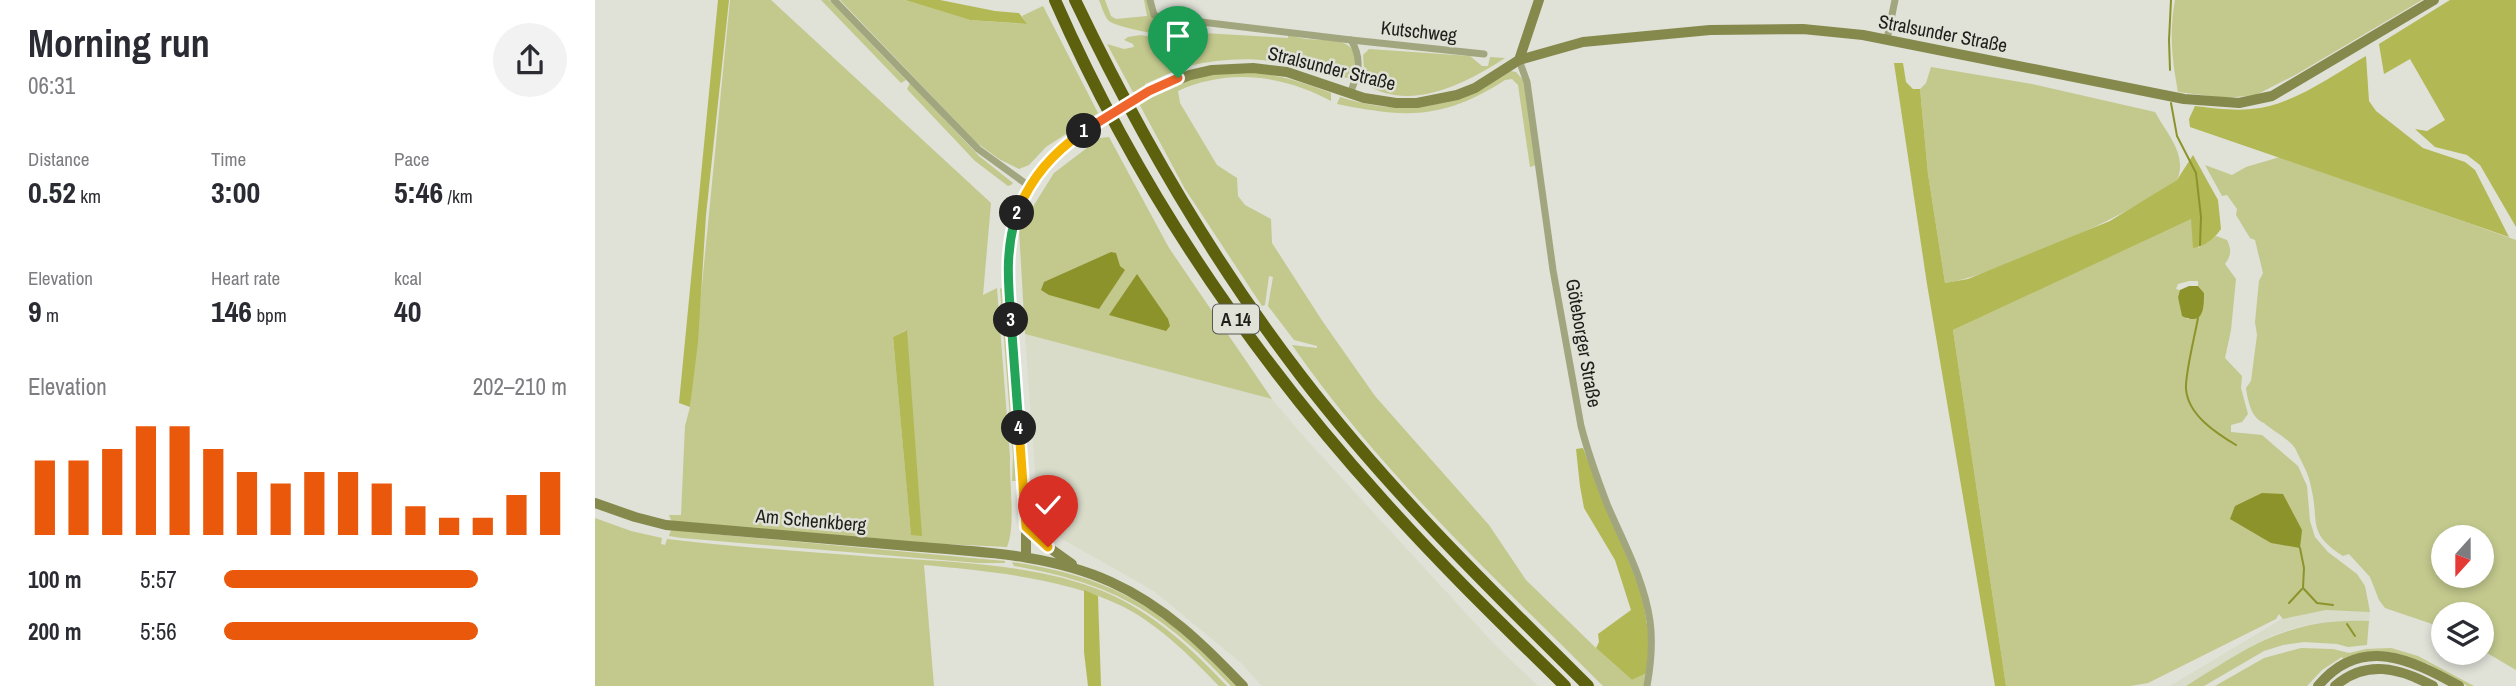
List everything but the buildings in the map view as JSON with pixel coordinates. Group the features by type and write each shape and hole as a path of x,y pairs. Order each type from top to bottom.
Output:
{"highway":[{"name":"A 14","path":"1055,0 1095,84 1154,192 1241,327 1382,499 1565,686"},
{"name":"A 14","path":"1075,0 1109,70 1173,188 1243,296 1301,377 1414,510 1588,686"}],"street":[{"path":"834,0 978,149 1029,186"},
{"name":"Kutschweg","path":"1150,0 1153,12 1160,18 1484,54"},
{"path":"1519,60 1539,0"},
{"path":"1887,39 1895,0"},
{"name":"Stralsunder Straße","path":"1026,557 1007,256 1010,234 1029,186 1045,163 1062,146 1088,128 1149,91 1190,75 1245,67 1287,72 1350,94 1396,103 1439,100 1475,88 1519,60 1583,42 1710,30 1803,29 1843,31 1887,39 2184,99 2239,103 2272,96 2434,0"},
{"name":"Kutschweg","path":"1350,94 1359,69 1359,60 1351,40"},
{"name":"Göteborger Straße","path":"1519,60 1527,82 1553,270 1581,426 1607,502 1634,564 1650,620 1651,662 1647,686"},
{"name":"Am Schenkberg","path":"595,503 666,525 1026,557 1078,569"},
{"path":"1026,527 1037,539 1078,569 1110,582 1156,607 1195,637 1243,686"},
{"path":"2318,686 2340,666 2358,659 2380,656 2400,658 2421,665 2459,686"},
{"path":"2335,686 2357,671 2379,668 2408,673 2434,686"}],"shaded area":[{"path":"1111,252 1116,253 1120,266 1125,270 1099,309 1049,295 1041,290 1044,282"},
{"path":"1137,274 1168,319 1170,326 1166,331 1109,315"},
{"path":"2198,286 2204,293 2203,310 2198,318 2194,319 2182,316 2178,297 2180,290"},
{"path":"1025,334 1272,399 1496,646 1538,686 1262,686 1241,663 1154,591 1039,526"},
{"path":"2262,493 2283,494 2302,530 2300,548 2271,543 2230,519 2235,506"},
{"path":"2326,610 2370,611 2369,621 2301,626 2271,636 2186,686 2170,686 2282,619"}],"green space":[{"path":"718,0 729,0 706,215 698,342 690,407 679,403"},
{"path":"730,0 771,0 991,203 983,295 997,288 1010,457 1012,516 1007,547 922,543 672,522 669,515 681,515 685,426 690,407","holes":["906,330 911,534 893,337"]},
{"path":"821,0 829,0 906,80 901,83"},
{"path":"840,0 905,0 970,20 1026,24 1022,16 1043,6 1098,113 1046,147 1029,165 1019,169 977,143"},
{"path":"905,0 940,0 1019,13 1027,24 970,20"},
{"path":"1099,0 1105,0 1111,16 1116,19 1147,16 1144,0 1147,0 1150,13 1176,22 1176,36 1113,23 1106,17"},
{"path":"2175,0 2422,0 2297,74 2256,95 2226,98 2178,92 2172,46"},
{"path":"2450,0 2516,0 2516,227 2480,165 2467,155 2435,147 2415,129 2427,131 2445,120 2410,59 2384,74 2379,44"},
{"path":"1179,22 1186,32 1288,38 1288,33 1306,39 1338,41 1352,49 1354,66 1349,78 1259,60 1217,61 1189,66 1179,33"},
{"path":"1141,35 1178,42 1186,66 1145,84 1152,98 1152,94 1199,77 1241,72 1263,73 1331,93 1331,101 1313,92 1275,80 1236,77 1216,79 1178,91 1180,103 1217,165 1237,178 1238,196 1245,205 1271,219 1272,243 1375,396 1489,525 1526,580 1632,680 1647,673 1644,686 1603,686 1400,480 1326,392 1292,345 1317,346 1294,340 1268,306 1273,277 1269,276 1265,305 1262,306 1185,189 1107,44 1124,49 1134,47 1124,40"},
{"path":"1369,49 1470,56 1482,66 1488,66 1490,57 1505,58 1473,77 1437,92 1400,96 1382,92 1365,83 1363,55"},
{"path":"2366,56 2369,101 2376,111 2423,148 2465,162 2475,170 2509,237 2190,127 2189,119 2195,106 2237,110 2266,107 2311,89"},
{"path":"1894,63 1903,63 1906,82 1913,89 1920,89 1928,174 1945,283 1968,279 2110,221 2177,180 2193,155 2218,200 2221,229 2201,246 2193,248 2191,219 1953,330 2006,686 1995,686 1927,284"},
{"path":"1931,67 2032,84 2155,112 2178,153 2180,171 2177,180 2121,214 2082,233 1984,273 1945,283 1928,174 1920,89 1926,83"},
{"path":"1511,71 1516,72 1524,81 1536,165 1530,167 1518,85 1512,79 1505,80 1462,103 1424,112 1384,112 1337,104 1340,97 1387,107 1429,105 1469,93"},
{"path":"910,83 979,156 1013,183 1008,186 975,161 907,89"},
{"path":"1109,137 1169,248 1272,399 1025,334 1019,229 1054,173 1100,138"},
{"path":"2280,157 2516,240 2516,670 2494,657 2494,602 2431,602 2431,624 2385,608 2370,577 2349,554 2343,556 2331,548 2319,533 2310,482 2295,448 2260,421 2249,403 2246,388 2251,381 2257,335 2255,322 2259,281 2263,273 2255,240 2250,238 2236,215 2237,209 2227,195 2222,196 2205,165 2232,175 2246,167"},
{"path":"2191,218 2198,248 2216,236 2227,240 2230,253 2225,264 2236,279 2225,358 2242,376 2241,388 2248,414 2242,422 2231,425 2231,432 2262,435 2298,466 2307,486 2310,521 2315,537 2328,552 2357,574 2365,586 2370,612 2326,610 2283,619 2279,614 2276,619 2148,683 2130,686 2006,686 1953,330","holes":["2198,281 2198,286 2204,293 2198,318 2187,319 2178,297 2180,290 2176,289 2178,284"]},
{"path":"1000,288 1004,290 1016,481 1012,481 1013,456"},
{"path":"907,330 922,536 911,535 893,337"},
{"path":"1583,448 1642,594 1649,637 1647,673 1632,680 1596,648 1599,642 1598,634 1631,610 1615,560 1584,508 1576,449"},
{"path":"595,518 631,531 662,538 661,544 665,545 667,539 962,563 1022,570 1079,582 1123,601 1156,621 1200,658 1227,686 1219,686 1186,653 1150,623 1101,597 1026,577 924,565 934,686 595,686"},
{"path":"671,530 1005,563 682,538 669,536"},
{"path":"1012,562 1081,577 1137,602 1186,637 1236,686 1231,686 1182,639 1135,605 1081,582 1014,566"},
{"path":"1084,590 1098,596 1101,686 1088,686 1084,652"},
{"path":"2341,621 2369,621 2367,645 2348,647 2304,642 2283,645 2264,651 2204,686 2186,686 2231,658 2293,629"},
{"path":"2301,648 2333,649 2349,653 2391,648 2418,656 2474,686 2467,686 2428,664 2389,652 2344,660 2342,657 2322,670 2307,686 2215,686 2264,658"}],"waterway":[{"path":"2170,70 2171,0"},
{"path":"2171,103 2177,136 2196,173 2201,217 2200,245"},
{"path":"2198,318 2187,374 2188,398 2204,422 2236,445"},
{"path":"2300,548 2304,568 2303,588 2317,603 2333,605"},
{"path":"2289,603 2302,589"},
{"path":"2347,624 2355,636"}],"route":[{"path":"1048,547 1026,527 1007,276 1010,234 1029,186 1045,163 1062,146 1149,91 1178,78"}]}
